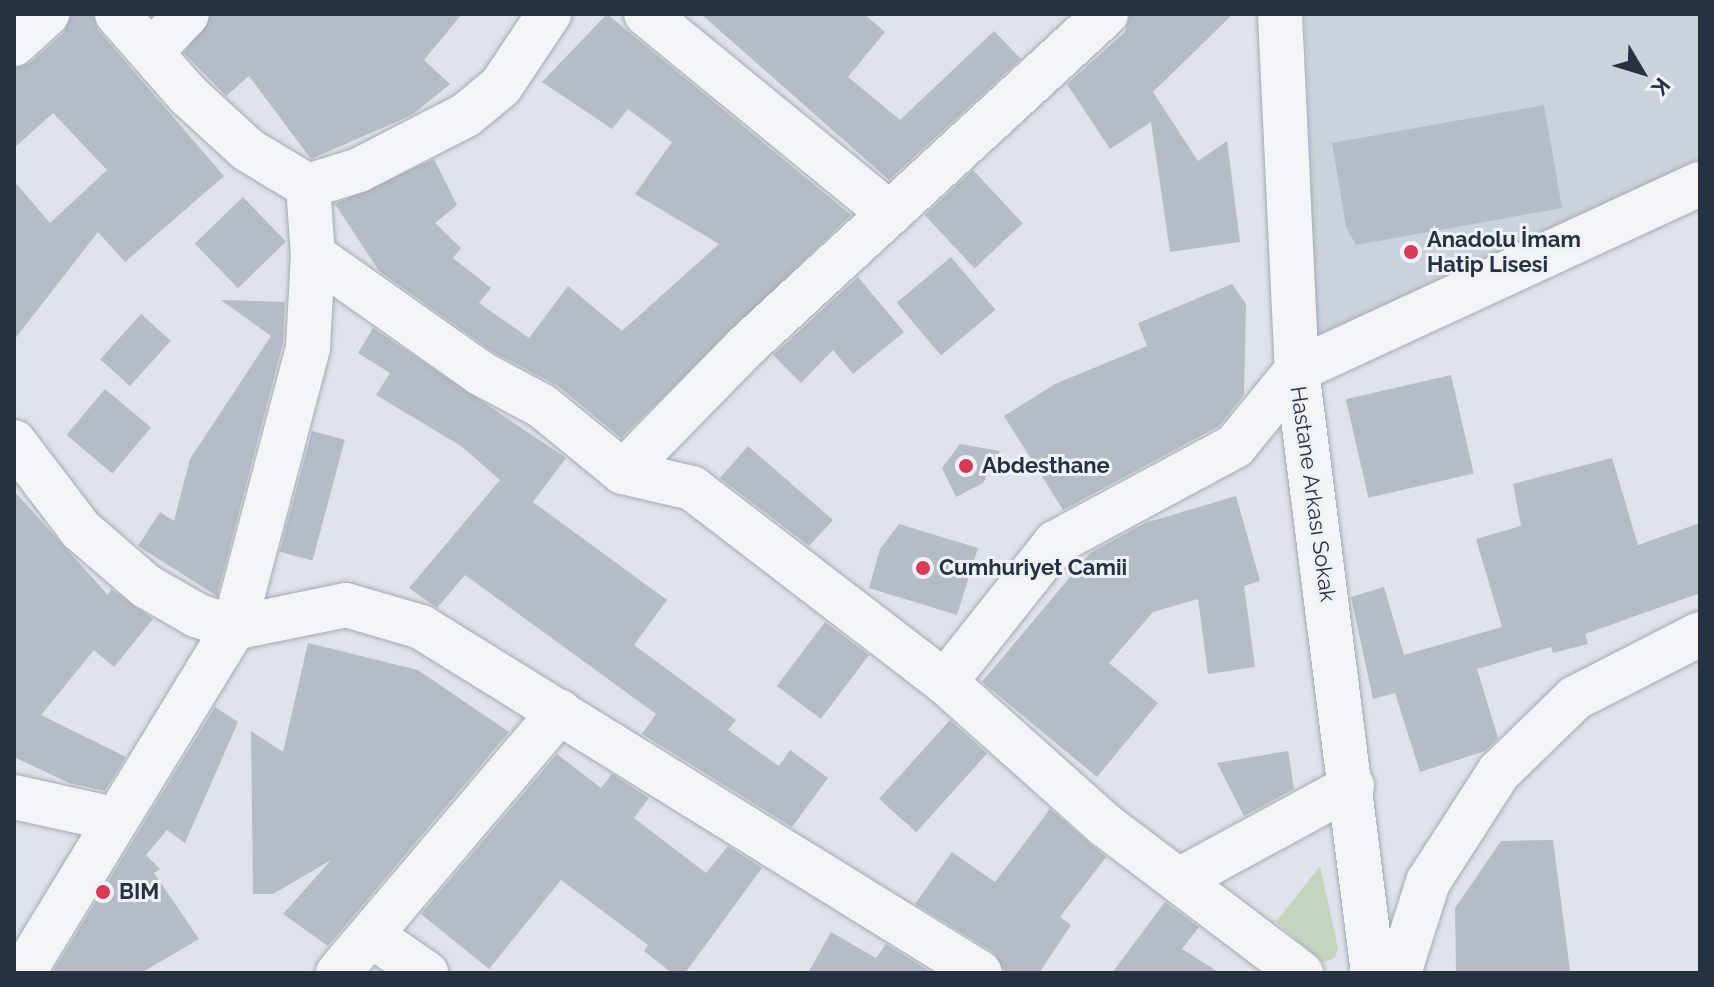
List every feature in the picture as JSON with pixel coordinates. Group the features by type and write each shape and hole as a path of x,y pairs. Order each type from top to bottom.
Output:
{"street":[{"path":"14,44 47,14"},
{"path":"117,14 248,150 308,186 359,170 466,115 501,86 549,14"},
{"path":"151,52 187,14"},
{"path":"646,14 890,214"},
{"path":"623,472 746,346 1106,14"},
{"name":"Hastane Arkası Sokak","path":"1280,14 1297,370 1352,786 1373,973"},
{"path":"945,682 1055,543 1235,446 1297,370 1700,184"},
{"path":"23,973 67,907 114,819 234,628 308,347 313,255 308,186"},
{"path":"313,255 480,373 542,406 623,472 692,488 945,682 1105,825 1301,973"},
{"path":"14,442 81,530 146,586 234,628 323,608 366,608 445,640 844,894 980,973"},
{"path":"1399,973 1428,882 1499,772 1575,698 1700,634"},
{"path":"338,973 560,711"},
{"path":"1179,880 1352,786"},
{"path":"14,797 114,819"},
{"path":"371,935 426,973"}],"shaded area":[{"name":"Anadolu İmam Hatip Lisesi","path":"1305,14 1700,14 1700,163 1316,341"}],"green space":[{"path":"1320,866 1338,948 1335,958 1323,962 1276,922"}],"building":[{"path":"72,14 93,14 98,30 224,176 125,262 98,232 14,340 14,181 50,223 107,170 53,113 14,148 14,68 31,62 64,32"},
{"path":"211,14 462,14 424,60 450,84 412,115 311,159 249,76 226,96 184,53"},
{"path":"607,14 851,215 621,438 558,386 493,352 379,271 335,204 434,159 457,205 435,223 461,248 453,258 491,288 479,303 529,338 568,286 622,331 719,244 635,194 672,142 628,109 612,129 542,82"},
{"path":"701,14 864,14 885,32 848,77 900,120 994,31 1021,59 889,180"},
{"path":"1130,14 1233,14 1153,92 1198,161 1227,141 1240,242 1170,252 1151,122 1110,149 1067,84 1125,32"},
{"name":"Anadolu İmam Hatip Lisesi","path":"1544,105 1562,208 1356,245 1346,227 1332,143"},
{"path":"973,170 1023,223 975,268 925,215"},
{"path":"243,197 286,242 238,288 195,244"},
{"path":"951,257 995,310 941,355 897,303"},
{"path":"858,277 904,332 853,374 833,350 801,383 773,355"},
{"path":"1232,284 1246,304 1244,395 1219,426 1063,510 1004,416 1055,384 1147,346 1138,323"},
{"path":"221,300 285,302 283,343 217,596 138,546 160,512 174,521 190,459 271,336"},
{"path":"141,314 171,341 130,386 100,359"},
{"path":"373,328 566,458 533,502 667,600 634,645 736,720 728,730 779,766 790,750 828,778 792,827 642,734 656,714 465,575 437,608 409,588 500,480 461,446 376,395 390,373 358,353"},
{"path":"1451,375 1474,473 1368,498 1346,399"},
{"path":"105,389 151,428 112,474 66,435"},
{"path":"312,431 345,440 312,561 280,552"},
{"name":"Abdesthane","path":"960,444 1000,451 983,483 956,497 942,468"},
{"path":"748,446 833,520 809,546 720,478"},
{"path":"1612,458 1638,545 1700,523 1700,593 1585,634 1588,644 1553,653 1551,647 1477,669 1498,738 1485,751 1420,772 1395,693 1373,699 1351,597 1384,587 1404,655 1502,627 1476,539 1521,526 1513,484"},
{"path":"14,491 108,595 111,589 153,619 114,667 94,650 41,715 126,757 105,791 69,783 14,757"},
{"path":"1236,496 1260,581 1244,586 1255,667 1208,674 1198,599 1153,612 1109,663 1158,703 1097,777 982,682 1090,553 1145,523"},
{"name":"Cumhuriyet Camii","path":"899,524 978,548 957,615 869,588 880,549"},
{"path":"825,622 869,655 821,719 777,686"},
{"path":"308,643 418,670 509,732 328,946 283,914 331,860 273,894 253,894 251,731 283,752"},
{"path":"215,707 238,722 185,843 167,830 146,855 160,869 154,873 199,939 141,973 52,973"},
{"path":"950,720 987,753 916,832 879,799"},
{"path":"1288,751 1294,789 1244,816 1217,763"},
{"path":"557,754 601,788 612,774 649,798 634,818 706,873 728,846 762,868 685,973 672,973 644,951 648,945 561,880 489,969 421,914"},
{"path":"1050,809 1106,857 1060,917 1071,925 1039,973 1005,973 993,952 915,904 952,852 995,882"},
{"path":"1553,840 1570,971 1456,973 1455,908 1501,841"},
{"path":"1165,902 1199,927 1182,949 1220,973 1112,973"},
{"path":"831,932 876,958 886,944 932,973 808,973"}],"place":[{"name":"Anadolu İmam Hatip Lisesi","path":"1411,252"},
{"name":"Abdesthane","path":"966,466"},
{"name":"Cumhuriyet Camii","path":"923,568"},
{"name":"BIM","path":"103,892"}]}
